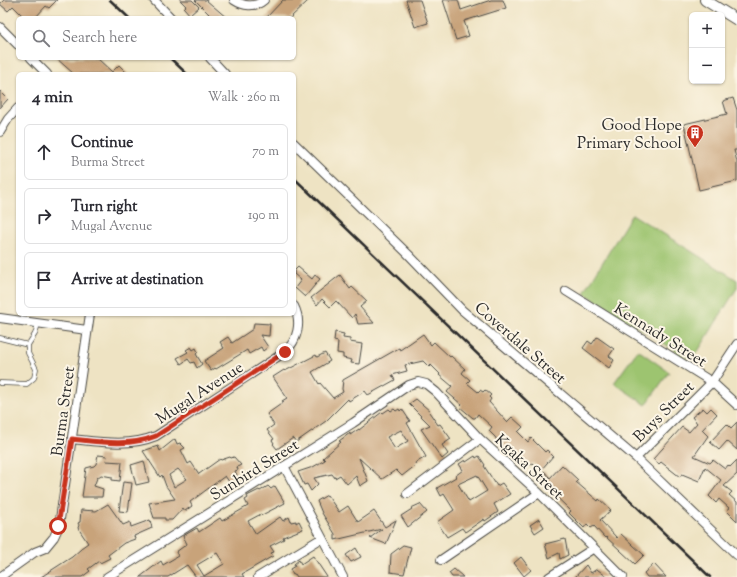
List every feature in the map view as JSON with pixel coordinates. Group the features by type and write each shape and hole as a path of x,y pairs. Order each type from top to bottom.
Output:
{"street":[{"path":"154,0 169,16"},
{"path":"234,0 250,6 257,5 264,0"},
{"path":"705,0 737,20"},
{"path":"0,27 16,43"},
{"path":"33,60 45,72"},
{"path":"212,60 224,72"},
{"path":"0,132 8,119 16,110"},
{"name":"Coverdale Street","path":"296,145 408,254 462,310 636,458 737,555"},
{"name":"Kennady Street","path":"566,291 712,382 737,405"},
{"name":"Mugal Avenue","path":"72,439 113,443 140,442 156,436 285,352 298,333 298,318 296,312"},
{"name":"Burma Street","path":"0,577 36,552 45,548 56,533 61,512 90,316"},
{"path":"0,318 87,330"},
{"name":"Buys Street","path":"636,458 712,382 737,344"},
{"name":"Kgaka Street","path":"414,382 426,384 436,392 480,439 539,493 623,577"},
{"name":"Sunbird Street","path":"107,577 284,466 414,382"},
{"path":"407,494 480,439"},
{"path":"284,466 343,577"},
{"path":"441,560 539,493"},
{"path":"258,577 322,538"},
{"path":"549,577 594,548"}],"lane":[{"path":"0,383 27,384 34,378 36,370 28,353 28,346 35,334 38,323"},
{"path":"0,338 28,346"}],"green space":[{"path":"632,214 737,280 737,288 692,361 584,293"},
{"path":"638,350 669,372 646,405 614,383"}],"building":[{"path":"4,0 57,0 49,8 46,6 37,16 23,16 13,6 8,11 0,4"},
{"path":"180,0 192,0 199,7 190,15 184,8 186,6"},
{"path":"195,0 206,0 225,16 208,16 209,14"},
{"path":"283,0 309,0 292,16 268,16"},
{"path":"406,0 420,0 428,23 415,27"},
{"path":"443,0 458,0 461,10 491,0 503,0 506,8 464,21 469,36 456,40"},
{"path":"58,60 99,60 112,72 72,72"},
{"path":"119,65 126,72 112,72"},
{"path":"0,91 8,99 0,108"},
{"path":"733,98 737,110 737,150 734,150 737,162 737,181 699,190 684,124 727,114 723,101"},
{"path":"298,267 312,279 315,275 320,279 305,297 296,289 301,280 296,276 296,269"},
{"path":"340,275 350,289 352,287 367,301 360,307 374,323 358,324 355,314 352,318 336,301 330,307 322,299 317,305 311,298"},
{"path":"254,323 270,324 269,336 260,335 268,347 263,351 261,347 249,354 247,350 211,371 204,361 224,348 220,342 228,337 232,343 253,329"},
{"path":"335,332 344,334 343,338 350,339 350,342 362,344 359,364 351,363 352,360 343,358 343,354 337,353 338,342 334,341"},
{"path":"423,334 431,345 434,342 465,369 462,373 470,380 467,383 478,392 480,390 483,392 485,390 491,395 489,397 491,399 489,402 507,422 512,417 523,427 518,432 528,442 531,438 545,452 547,450 553,456 541,470 533,463 530,465 528,461 524,463 507,448 505,450 489,431 492,427 478,414 475,418 473,418 460,407 462,405 447,392 452,386 439,375 440,374 431,365 429,367 423,361 405,365 407,371 392,375 395,380 368,395 365,391 349,401 348,399 326,421 296,442 293,438 277,449 273,444 274,443 272,440 274,439 267,430 274,425 267,414 284,402 282,401 287,398 273,377 284,370 285,371 316,355 317,357 325,353 330,361 312,372 319,384 320,383 333,398 343,392 343,380 399,348 400,350"},
{"path":"597,337 614,349 609,356 614,360 609,368 583,348 588,341 592,344"},
{"path":"191,347 193,350 196,348 198,352 196,354 202,364 197,368 194,362 191,363 188,359 181,364 177,358 188,352 186,350"},
{"path":"416,399 430,411 429,412 438,425 440,424 451,439 442,445 448,454 442,459 421,429 430,425 409,404"},
{"path":"703,408 707,412 711,408 717,414 702,430 708,436 694,456 710,463 713,460 725,469 728,465 730,467 737,460 737,474 724,486 732,492 729,495 737,502 737,521 727,511 729,508 719,499 716,503 709,496 721,480 705,467 699,481 682,474 680,477 661,462 659,464 653,459 682,427 689,432 697,423 692,417"},
{"path":"389,409 391,411 394,409 396,411 399,409 400,411 402,409 410,421 407,423 426,457 415,463 416,465 402,476 396,470 382,479 359,458 368,481 360,486 356,476 347,484 340,475 335,478 332,474 314,478 318,484 311,491 307,484 304,485 298,472 313,467 325,460 323,458 341,442 339,441 350,433 350,435 359,430 382,412 383,413","holes":["401,430 408,441 395,449 387,437"]},
{"path":"737,422 737,450 727,441 719,450 710,442 727,424 731,428"},
{"path":"175,439 177,444 180,443 185,448 181,450 188,464 191,462 199,474 220,459 234,457 241,465 237,467 238,470 235,471 238,478 230,483 225,476 190,502 192,506 185,511 183,508 172,520 165,520 165,518 154,518 149,503 175,499 166,486 162,475 160,477 143,451 158,446 160,451","holes":["178,469 187,479 174,487 169,475"]},
{"path":"98,455 107,456 106,461 122,462 120,481 112,480 112,477 101,475 97,478 94,486 103,489 102,497 82,497 86,468 96,464"},
{"path":"475,456 476,458 479,456 497,486 502,483 510,494 494,504 498,512 485,521 484,519 465,532 462,528 447,537 437,522 454,510 444,494 441,496 437,488 456,477 455,476 463,470 459,464 465,460 466,462","holes":["477,475 487,491 469,502 458,484"]},
{"path":"144,461 149,482 136,485 131,465"},
{"path":"562,465 578,480 576,482 611,510 600,520 617,538 621,534 644,555 635,564 606,537 605,538 594,526 591,528 587,524 584,528 569,513 571,511 537,478 544,471 550,478"},
{"path":"123,482 132,483 128,512 119,511"},
{"path":"268,486 271,489 275,486 285,503 248,521 256,534 280,517 283,521 289,517 291,522 296,521 296,523 299,521 303,529 283,537 284,539 270,546 274,552 271,553 273,556 242,574 244,577 196,577 187,565 168,577 140,577 161,561 163,565 178,556 176,552 187,544 183,536 197,528 199,532 220,518 222,521 248,506 245,500 248,498 247,496 259,490 260,491","holes":["217,553 224,564 204,576 197,565"]},
{"path":"327,495 339,512 348,506 358,522 374,511 385,527 396,520 386,544 370,538 382,529 335,540 335,534 322,513 317,501"},
{"path":"108,504 123,525 130,522 131,527 150,520 152,528 134,536 135,539 124,543 108,555 110,558 100,563 99,561 88,569 90,571 82,577 41,577 72,557 88,543 78,528 81,510 96,511"},
{"path":"420,504 427,512 408,527 401,516 412,509 411,508"},
{"path":"539,519 544,527 535,533 530,525"},
{"path":"565,539 568,555 560,559 559,553 549,558 545,544"},
{"path":"403,545 411,547 404,574 390,572 391,554"},
{"path":"356,548 361,557 351,562 346,555"},
{"path":"313,556 327,577 297,577 295,574 293,575 290,569 295,566 294,564 299,560 301,564"},
{"path":"521,557 531,570 524,576 514,563"},
{"path":"654,564 666,577 647,577 644,573"},
{"path":"586,565 591,573 597,569 607,577 575,577"},
{"path":"454,569 463,577 452,577 449,573"}],"railway":[{"path":"110,0 127,16"},
{"path":"172,60 185,72"},
{"path":"296,180 710,577"}],"place":[{"name":"Good Hope Primary School","path":"695,148"}],"route":[{"path":"58,526 72,439 113,443 140,442 156,436 285,352"}]}
